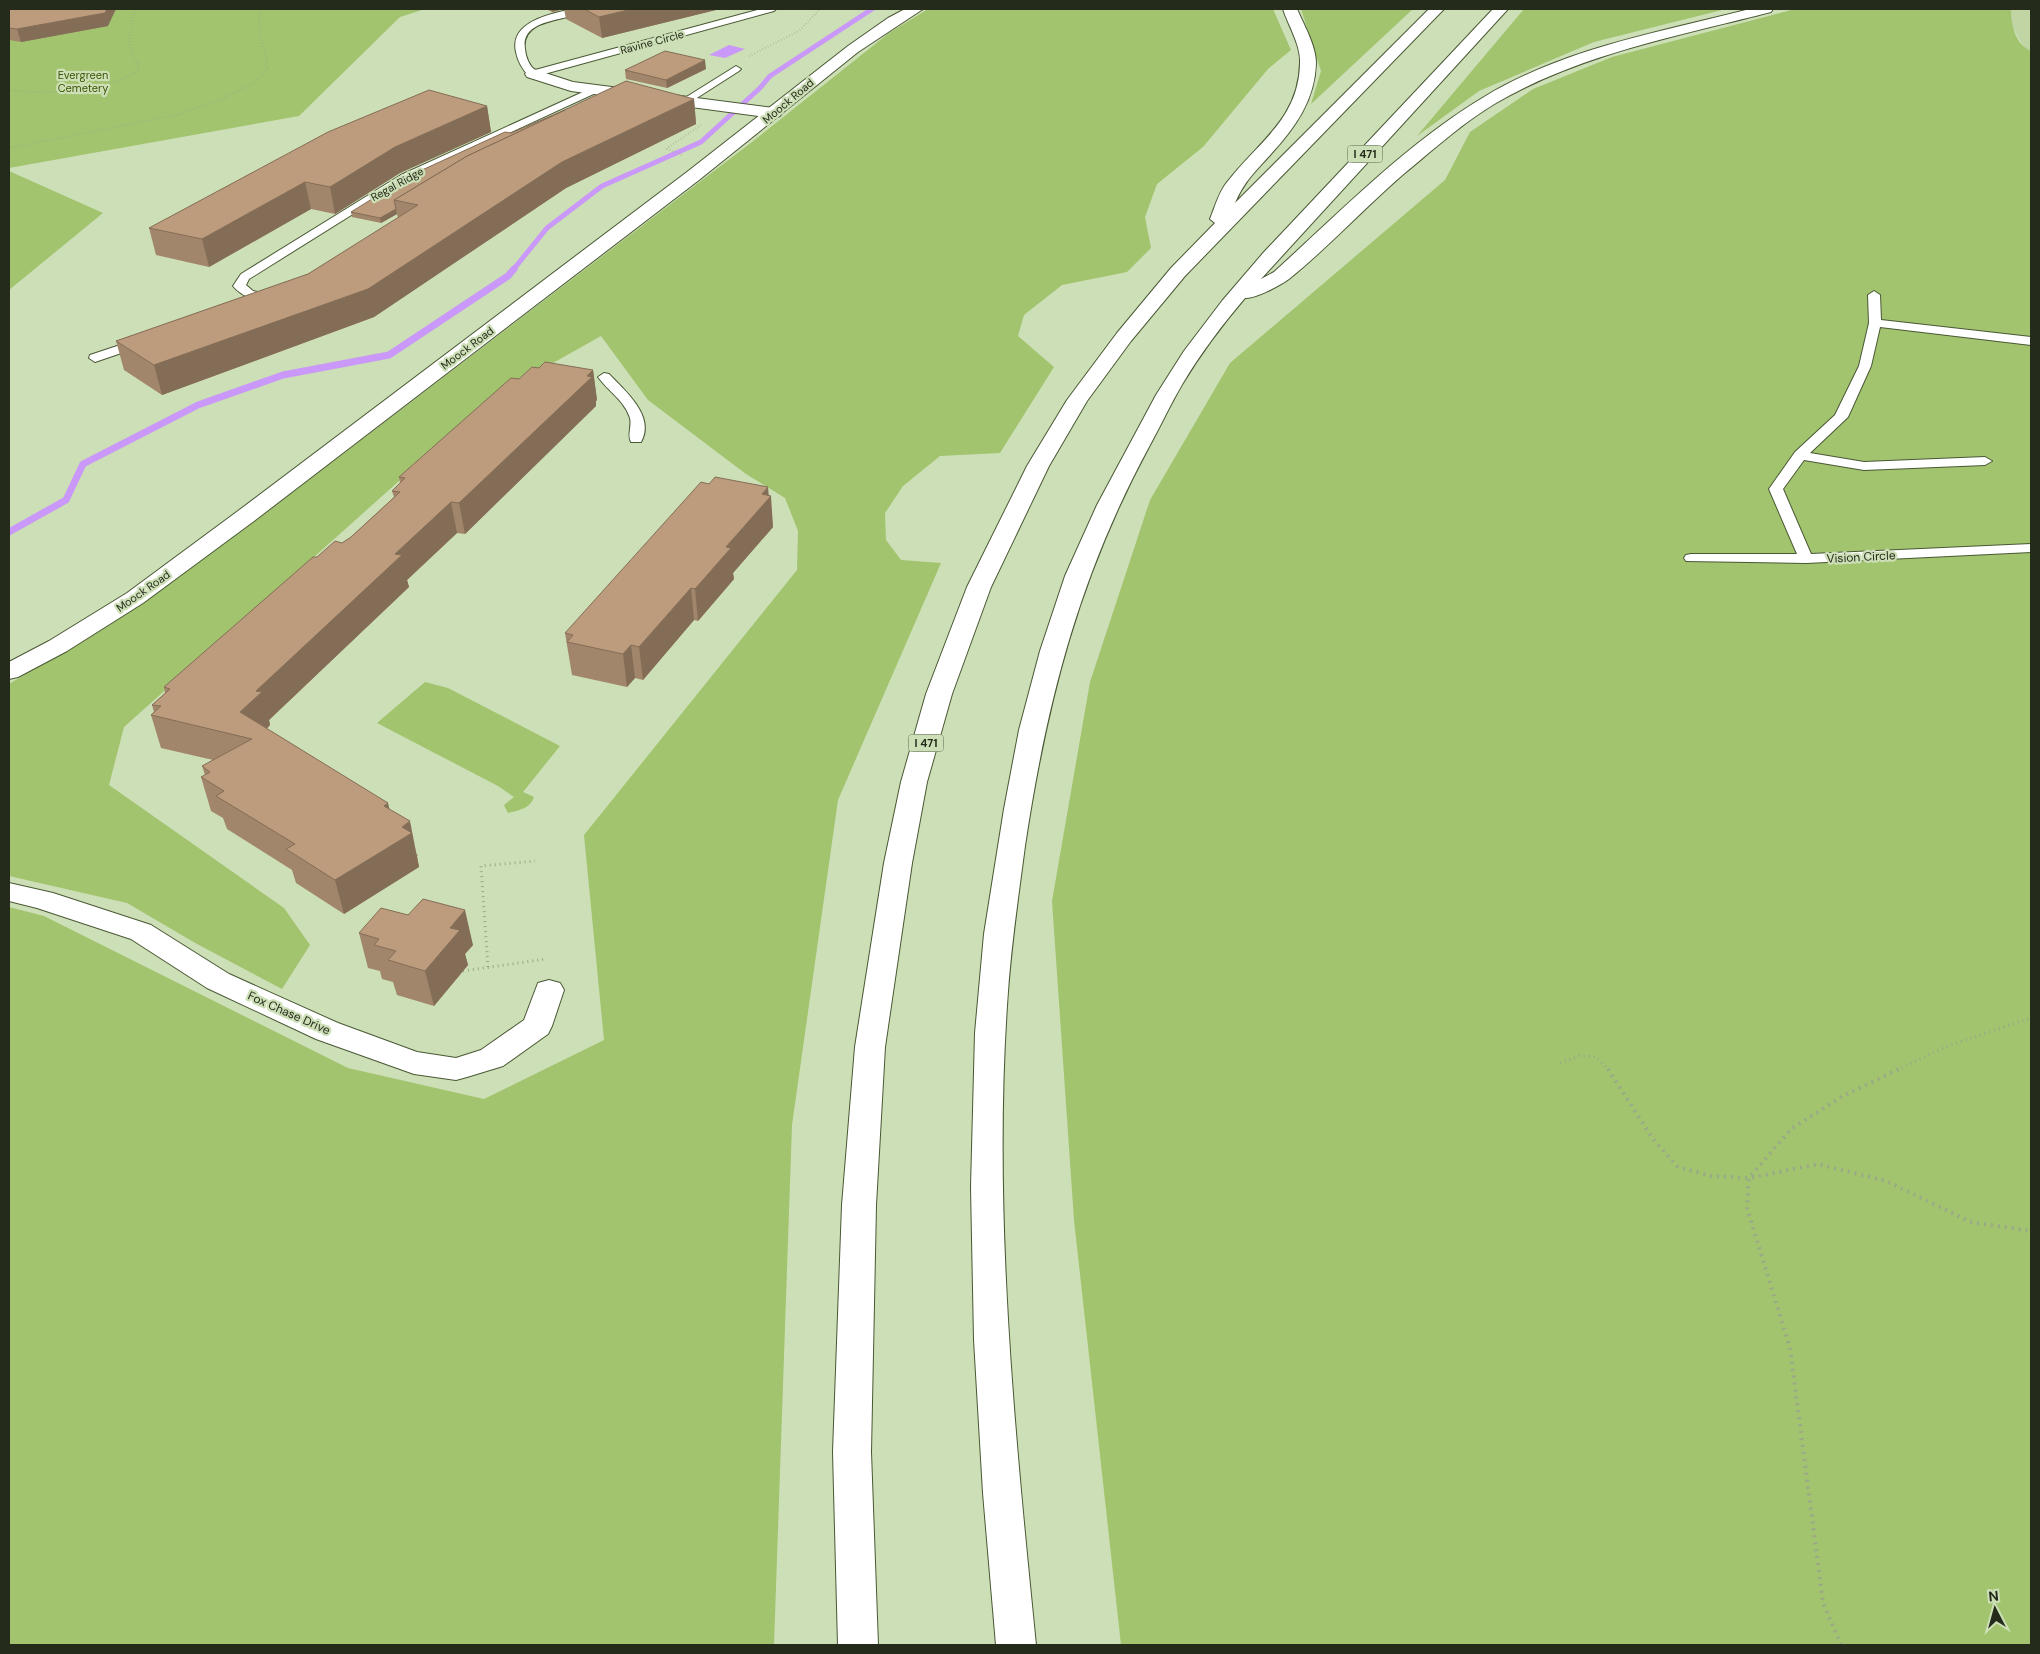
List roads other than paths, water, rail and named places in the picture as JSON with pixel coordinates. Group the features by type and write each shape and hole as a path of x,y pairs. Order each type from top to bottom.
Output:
{"main road":[{"name":"Moock Road","path":"9,672 58,646 142,592 562,276 774,113 853,49 893,21 916,9"},
{"path":"1213,234 1234,184 1277,138 1294,114 1303,94 1308,62 1290,9"},
{"name":"I 471","path":"858,1645 852,1452 859,1195 870,1047 898,863 914,782 939,694 979,587 1038,466 1082,392 1154,300 1213,234 1437,9"},
{"name":"I 471","path":"1016,1645 1001,1494 988,1286 990,1030 1004,893 1022,777 1048,664 1061,621 1097,527 1113,492 1175,380 1232,301 1304,220 1501,9"},
{"path":"1232,301 1280,276 1380,185 1441,134 1468,114 1504,92 1558,67 1592,54 1766,9"},
{"path":"533,74 553,81 596,89 774,113"},
{"name":"Fox Chase Drive","path":"9,892 43,900 142,932 218,981 327,1031 414,1062 456,1069 492,1058 537,1026 549,990"}],"lane":[{"path":"533,74 525,67 518,44 521,35 530,27 544,20 584,9"},
{"name":"Ravine Circle","path":"533,74 771,9"},
{"path":"686,100 736,69"},
{"name":"Regal Ridge","path":"268,298 249,294 239,286 245,277 405,177 596,89"},
{"path":"625,104 643,95"},
{"path":"249,304 268,298 282,290"},
{"path":"1806,559 1776,489 1800,455 1841,417 1865,366 1876,323 1874,295"},
{"path":"1876,323 2031,341"},
{"path":"95,358 149,339"},
{"path":"604,377 629,404 637,419 636,439"},
{"path":"1800,455 1864,466 1984,461"},
{"name":"Vision Circle","path":"1691,558 1806,559 2031,548"}],"waterway":[{"path":"513,270 547,228 602,186 701,142 760,88 770,76 872,9"},
{"path":"9,532 66,500 83,464 198,405 283,375 389,355 508,276 514,269"}],"park label":[{"name":"Evergreen Cemetery","path":"83,81"}]}
